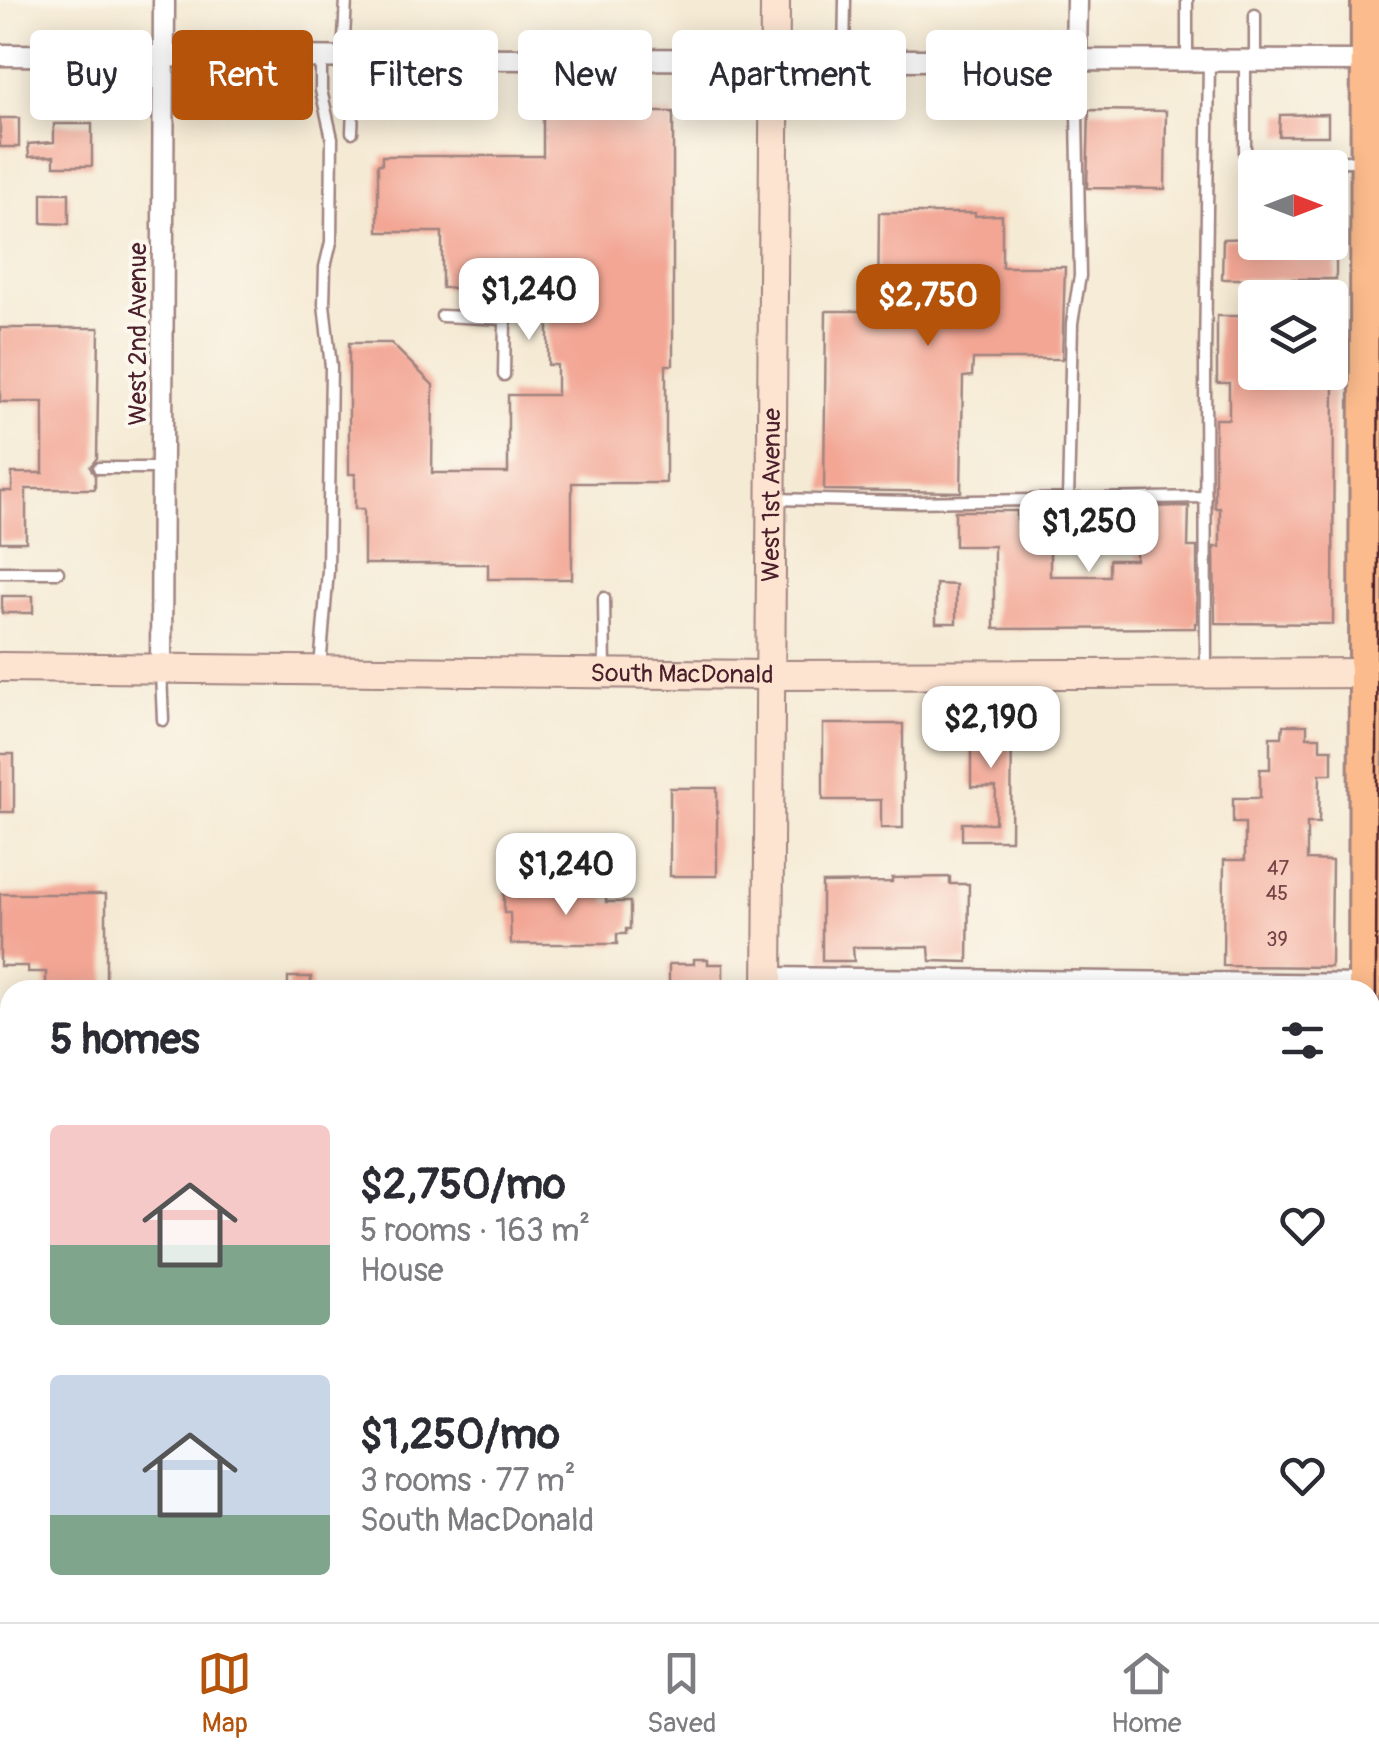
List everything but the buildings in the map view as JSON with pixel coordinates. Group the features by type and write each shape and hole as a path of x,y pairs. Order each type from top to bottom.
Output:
{"main road":[{"path":"1365,980 1373,674 1365,428 1367,162 1373,61 1368,0"}],"street":[{"name":"West 2nd Avenue","path":"161,667 164,0"},
{"name":"West 1st Avenue","path":"775,0 775,30"},
{"path":"1076,30 1077,0"},
{"path":"0,55 333,57"},
{"path":"498,58 672,59"},
{"path":"1087,60 1373,61"},
{"name":"West 1st Avenue","path":"768,980 774,120"},
{"name":"South MacDonald","path":"0,667 769,675 1373,674"}],"lane":[{"path":"346,0 348,30"},
{"path":"844,0 844,30"},
{"path":"1186,60 1187,0"},
{"path":"1255,15 1245,156 1248,160 1367,162"},
{"path":"320,670 328,570 331,366 324,266 331,242 332,173 332,138 322,90 321,57"},
{"path":"1206,674 1209,60"},
{"path":"352,120 352,132"},
{"path":"1068,501 1072,323 1080,276 1077,120"},
{"path":"442,316 505,319 504,375"},
{"path":"99,468 162,468"},
{"path":"770,498 912,502 1206,497"},
{"path":"0,572 58,572"},
{"path":"604,598 605,673"},
{"path":"161,667 163,720"}],"tram line":[{"path":"1376,980 1379,326"}]}
